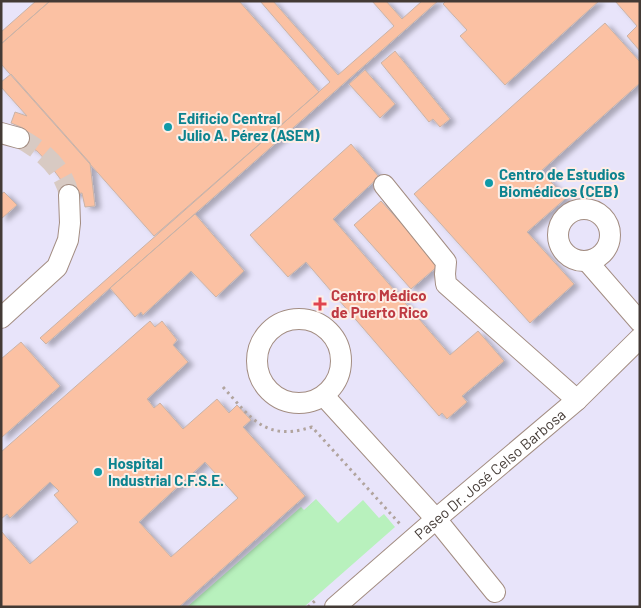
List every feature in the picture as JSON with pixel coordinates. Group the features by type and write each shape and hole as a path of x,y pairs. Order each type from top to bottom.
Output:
{"street":[{"path":"384,185 446,262 446,284 578,400"},
{"path":"1,318 51,274 61,259 68,240 70,223 69,195"},
{"path":"587,261 640,322"},
{"path":"290,319 315,321 327,329 336,340 342,357 342,369 337,382 324,396 311,402 291,403 270,392 264,385 258,372 257,355 266,334 278,324 290,319"},
{"name":"Paseo Dr. José Celso Barbosa","path":"328,601 436,519 578,400 640,338"},
{"path":"324,396 436,519 495,592"}],"path":[{"path":"223,387 254,421 262,426 276,431 296,432 312,427 401,525"},
{"path":"308,607 328,601"}],"shaded area":[{"name":"Centro Médico de Puerto Rico","path":"1,1 640,1 640,607 1,607"}],"green space":[{"path":"316,499 338,523 363,500 379,518 384,514 395,527 304,607 187,607 301,507 304,510"}],"building":[{"path":"36,1 50,1 1,44 1,32"},
{"name":"Edificio Central Julio A. Pérez (ASEM)","path":"50,1 239,1 319,92 154,236 1,64 1,44"},
{"path":"260,1 273,1 338,75 394,26 372,1 386,1 402,19 422,1 438,1 46,344 40,338 330,82"},
{"path":"446,1 599,1 505,85 460,36 467,30 443,4"},
{"path":"615,1 640,1 640,51 627,36 637,26"},
{"name":"Centro de Estudios Biomédicos (CEB)","path":"605,23 640,62 640,83 541,171 566,198 527,232 574,284 530,323 414,194"},
{"path":"395,51 450,119 440,127 433,119 429,122 381,63"},
{"path":"365,70 395,104 380,118 349,84"},
{"path":"11,74 90,163 95,206 85,207 82,193 67,195 61,180 50,165 37,151 18,140 23,128 11,123 15,112 27,116 1,87 1,82"},
{"path":"351,144 379,177 333,219 450,355 478,331 504,361 462,396 467,402 447,419 442,413 439,416 306,262 288,277 250,235"},
{"path":"4,192 17,205 1,219 1,194"},
{"path":"381,201 439,265 411,289 354,225"},
{"path":"195,214 244,271 216,297 191,271 143,315 141,312 135,317 110,288"},
{"name":"Hospital Industrial C.F.S.E.","path":"150,321 155,327 162,321 177,340 173,345 188,362 147,399 154,408 160,403 183,429 217,399 229,413 237,405 251,420 243,427 305,496 179,607 1,607 1,531 30,564 78,522 54,495 59,491 50,482 10,518 7,514 1,519 1,452","holes":["205,462 238,498 171,557 139,522"]},
{"path":"21,342 60,386 1,438 1,359"}],"tunnel":[{"path":"19,138 43,154 57,168 69,195"}],"place":[{"name":"Edificio Central Julio A. Pérez (ASEM)","path":"168,127"},
{"name":"Centro de Estudios Biomédicos (CEB)","path":"489,183"},
{"name":"Centro Médico de Puerto Rico","path":"320,304"},
{"name":"Hospital Industrial C.F.S.E.","path":"98,472"}]}
